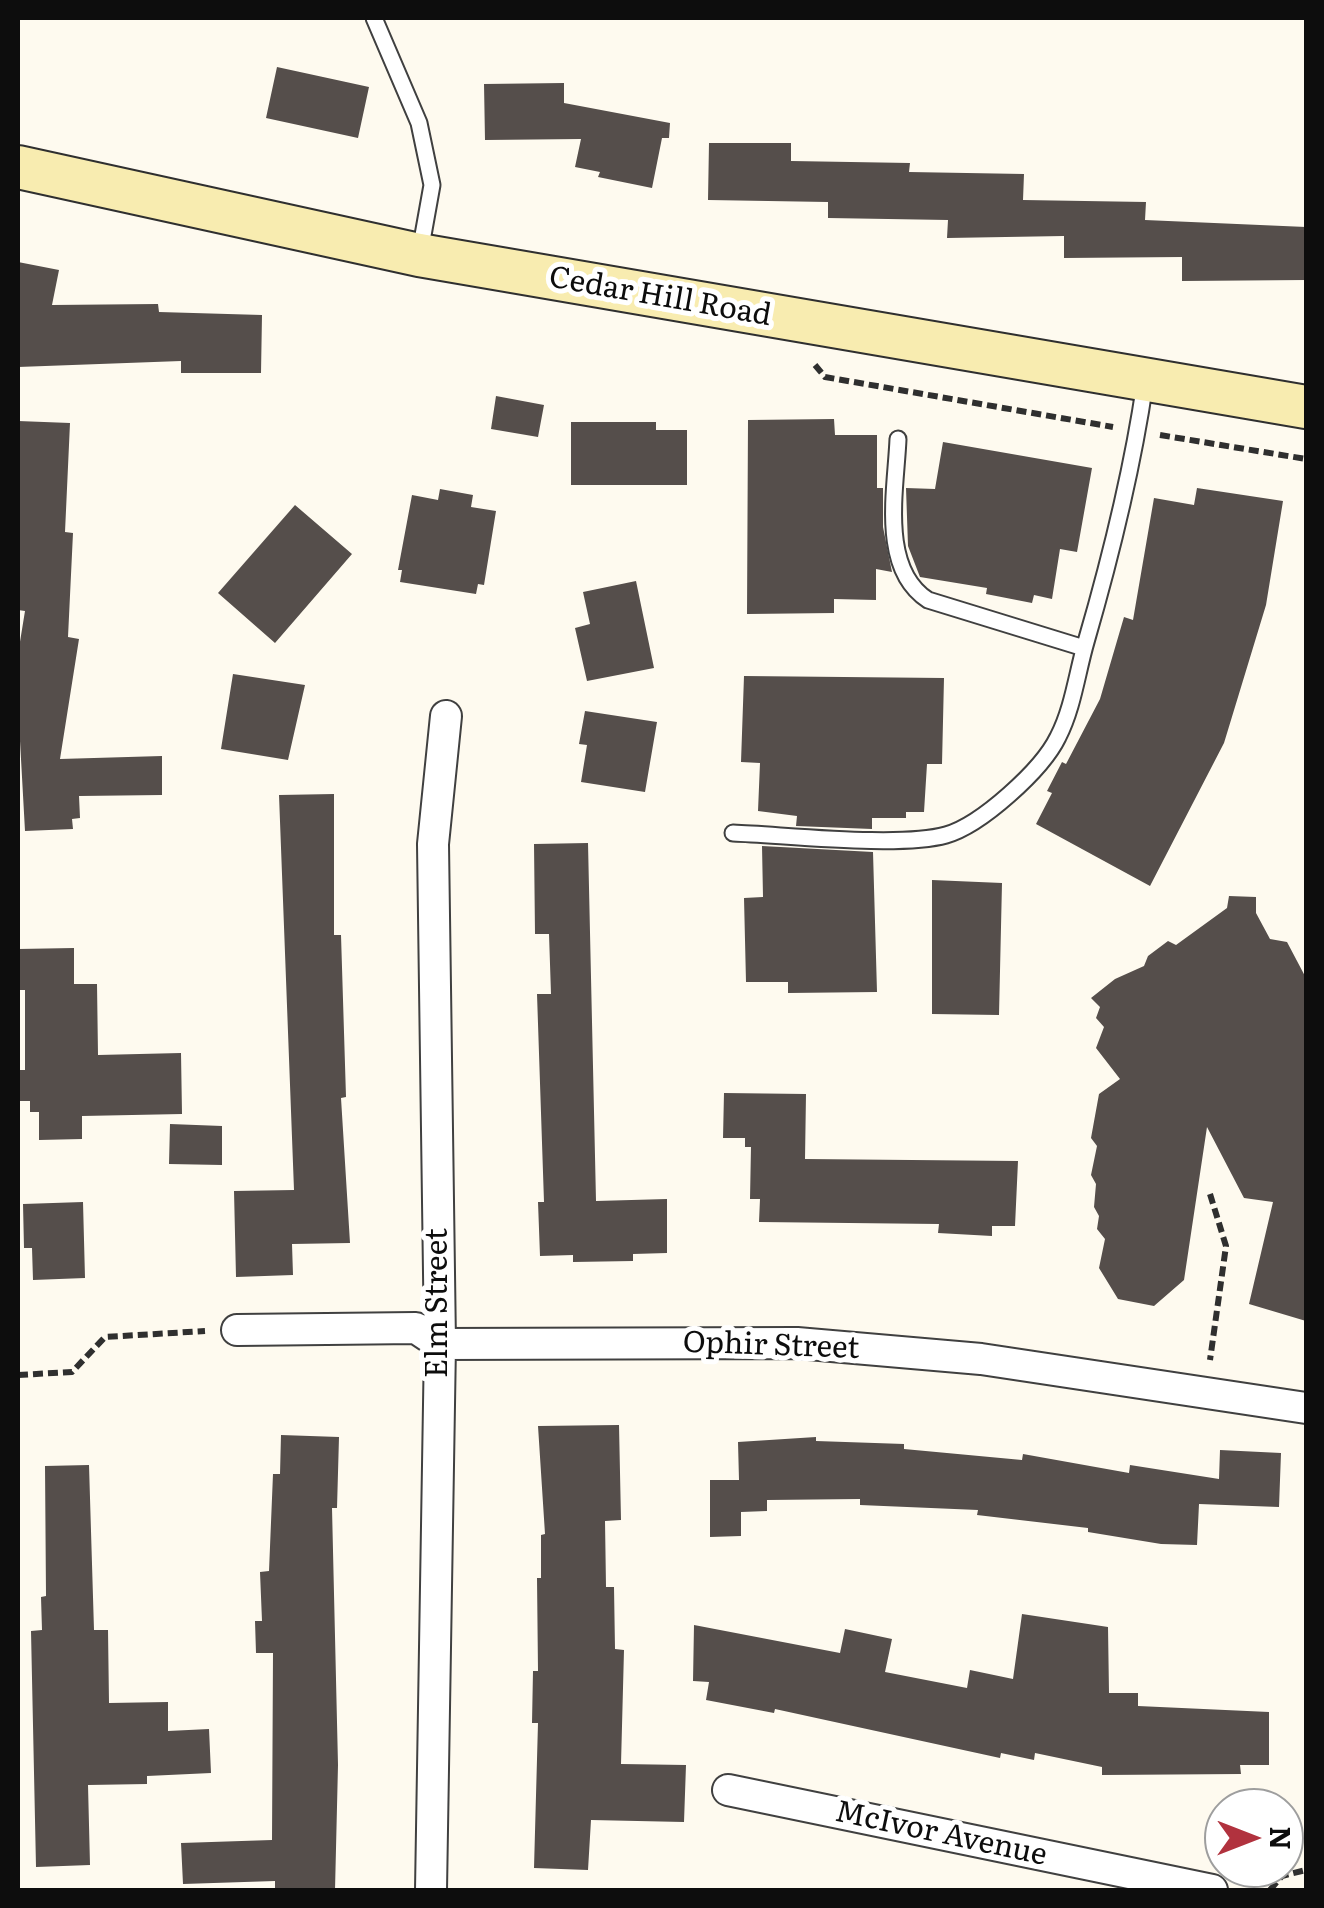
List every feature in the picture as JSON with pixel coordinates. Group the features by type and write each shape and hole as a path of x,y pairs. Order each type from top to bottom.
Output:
{"street":[{"name":"Cedar Hill Road","path":"18,167 420,255 1306,407"},
{"name":"Elm Street","path":"430,1890 440,1344 433,844 446,716"},
{"name":"Ophir Street","path":"237,1330 416,1328 440,1344 797,1343 981,1359 1306,1408"},
{"name":"McIvor Avenue","path":"728,1790 1212,1890"}],"lane":[{"path":"374,18 420,122 432,184 420,255"},
{"path":"733,833 914,839 949,835 1016,788 1044,758 1067,714 1129,486 1145,380"},
{"path":"898,438 896,539 910,589 928,600 1084,648"}],"path":[{"path":"1210,1194 1226,1246 1210,1360"},
{"path":"18,1374 72,1372 106,1338 237,1330"},
{"path":"1270,1890 1282,1876 1306,1870"}],"building":[{"path":"277,67 369,87 358,138 266,118"},
{"path":"564,83 564,103 670,123 669,138 662,138 652,188 598,177 600,172 575,167 581,139 485,140 484,84"},
{"path":"709,143 791,143 791,161 910,163 909,172 1024,174 1023,200 1146,202 1145,220 1306,227 1306,280 1182,281 1182,257 1064,258 1064,236 947,238 948,220 828,218 828,202 708,200"},
{"path":"18,262 59,270 52,305 158,304 159,312 262,315 261,373 181,373 181,361 18,367"},
{"path":"496,396 544,405 538,437 491,429"},
{"path":"834,419 835,435 877,435 877,488 883,488 883,527 892,572 876,569 876,600 834,599 834,613 747,614 748,420"},
{"path":"18,421 70,423 65,532 73,533 68,637 79,639 60,759 162,756 162,795 79,796 80,818 72,819 73,829 25,831 18,705 18,654 25,611 18,610"},
{"path":"571,422 656,422 656,430 687,430 687,485 571,485"},
{"path":"943,442 1092,468 1077,552 1060,549 1052,599 1034,595 1032,603 986,594 987,588 920,577 908,546 906,488 935,489"},
{"path":"1197,488 1283,501 1266,605 1224,743 1150,886 1036,824 1052,793 1047,791 1100,699 1124,617 1133,620 1154,498 1194,505"},
{"path":"440,489 473,495 471,507 496,511 484,585 478,584 476,594 400,582 402,570 398,570 412,495 438,500"},
{"path":"295,505 352,554 275,643 218,593"},
{"path":"636,581 654,668 587,681 575,628 590,624 583,592"},
{"path":"233,674 305,685 288,760 221,749"},
{"path":"744,676 944,678 942,764 927,764 924,812 906,812 906,818 872,818 872,829 796,826 797,816 758,811 760,763 741,762"},
{"path":"585,711 657,722 645,792 581,782 587,745 579,744"},
{"path":"334,794 334,935 341,935 346,1097 341,1098 350,1243 292,1244 293,1275 236,1277 234,1191 294,1190 279,795"},
{"path":"588,843 596,1201 667,1199 667,1253 633,1254 633,1261 573,1262 573,1255 540,1256 538,1202 544,1202 537,994 551,994 549,934 535,934 534,844"},
{"path":"762,846 873,852 877,992 788,993 788,982 746,982 744,898 763,897"},
{"path":"932,880 1002,883 999,1015 932,1014"},
{"path":"1229,896 1256,897 1256,913 1270,939 1287,942 1306,978 1306,1321 1249,1304 1273,1202 1244,1198 1207,1127 1184,1280 1154,1306 1118,1299 1099,1268 1105,1239 1097,1229 1096,1184 1091,1175 1097,1146 1091,1138 1099,1094 1120,1079 1096,1048 1104,1027 1096,1018 1100,1007 1091,998 1115,979 1144,966 1148,956 1168,941 1176,945 1227,908"},
{"path":"74,948 74,984 97,984 98,1055 181,1053 182,1114 82,1116 82,1139 39,1140 39,1112 30,1112 30,1101 18,1101 18,1070 25,1070 25,990 18,990 18,949"},
{"path":"724,1093 806,1094 805,1159 1018,1161 1015,1226 992,1226 992,1236 938,1233 939,1224 759,1222 760,1199 750,1199 751,1147 745,1147 745,1138 723,1138"},
{"path":"170,1124 222,1126 222,1165 169,1164"},
{"path":"83,1202 85,1278 33,1280 32,1248 24,1248 23,1204"},
{"path":"619,1425 621,1520 605,1521 606,1587 614,1587 615,1649 624,1650 621,1764 686,1765 684,1822 591,1820 588,1870 534,1868 538,1723 532,1723 533,1671 538,1671 537,1578 541,1578 541,1535 545,1534 538,1426"},
{"path":"281,1435 339,1437 337,1508 332,1508 338,1765 335,1890 275,1890 275,1881 183,1884 181,1843 272,1840 273,1653 256,1653 255,1621 262,1621 260,1572 269,1571 273,1474 280,1474"},
{"path":"816,1437 816,1441 904,1444 904,1449 1022,1460 1023,1454 1129,1473 1130,1465 1219,1479 1220,1450 1281,1453 1279,1507 1199,1504 1197,1545 1161,1544 1088,1532 1088,1528 977,1515 978,1510 860,1505 860,1499 767,1500 767,1511 741,1512 741,1536 710,1537 710,1480 739,1480 738,1442"},
{"path":"89,1465 94,1630 108,1630 109,1703 168,1702 168,1731 209,1729 211,1773 147,1776 147,1784 88,1785 90,1865 36,1867 31,1631 42,1630 41,1597 46,1596 45,1466"},
{"path":"1022,1614 1108,1627 1109,1693 1138,1693 1138,1706 1269,1712 1269,1765 1240,1765 1241,1774 1102,1775 1102,1767 1035,1753 1034,1760 1001,1753 1000,1758 775,1709 774,1713 706,1700 709,1682 693,1681 694,1625 840,1653 845,1629 892,1639 885,1672 967,1688 970,1670 1013,1679"}]}
